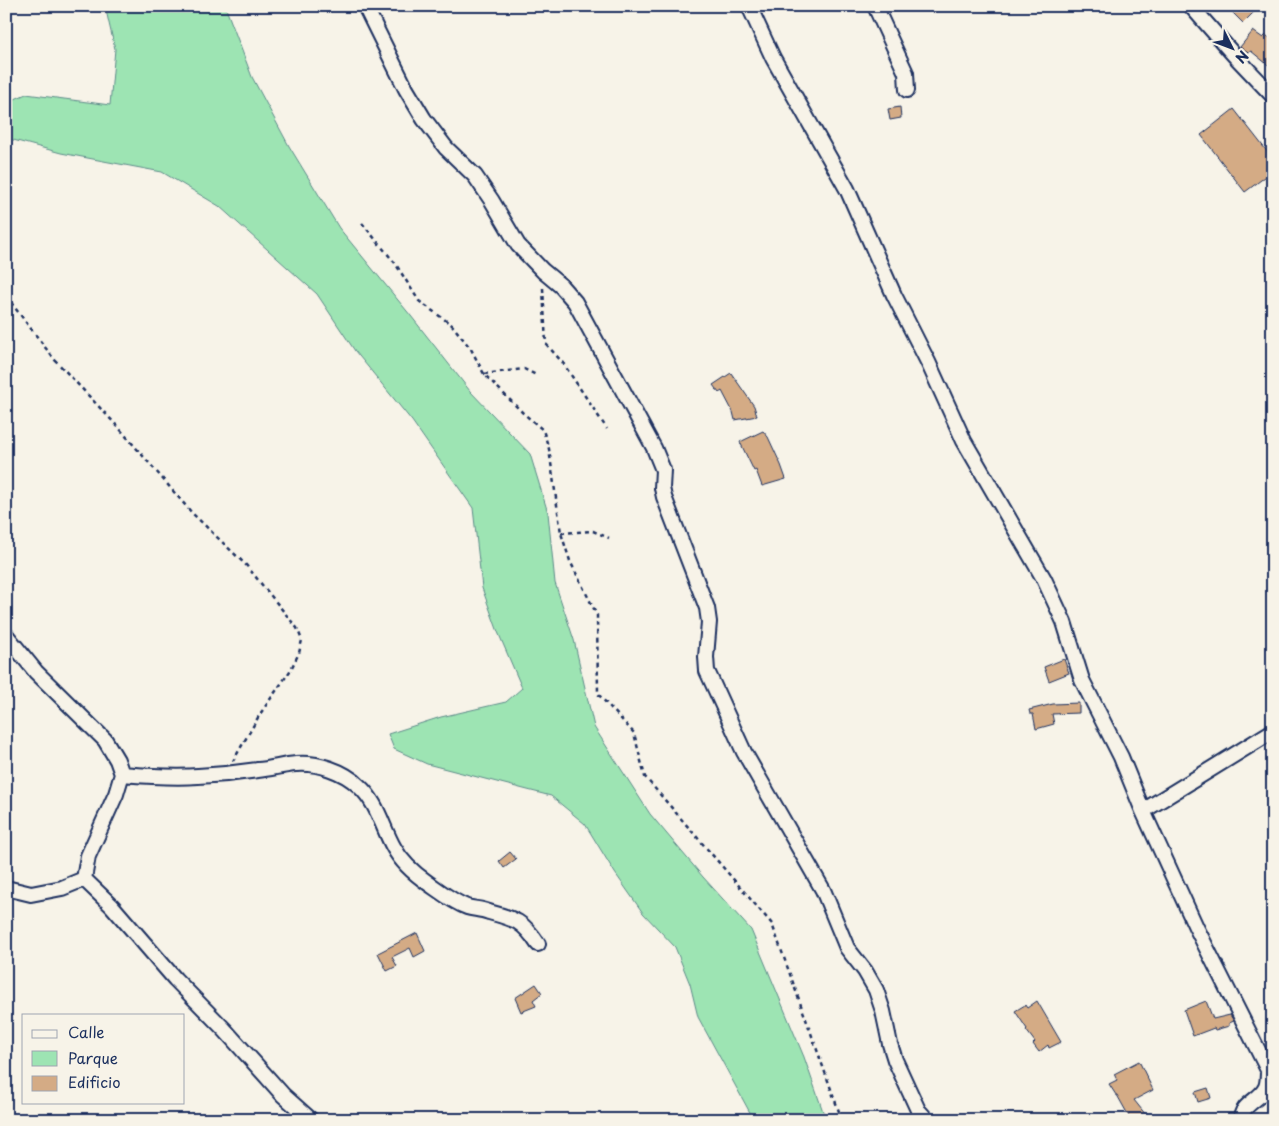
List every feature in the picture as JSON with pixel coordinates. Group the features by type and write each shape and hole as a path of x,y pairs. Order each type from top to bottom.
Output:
{"street":[{"path":"365,6 406,89 424,119 446,148 475,176 518,245 575,302 654,448 663,470 662,488 664,497 707,608 706,657 708,671 713,684 744,752 823,890 847,948 865,971 876,990 895,1060 918,1110 928,1120"},
{"path":"749,6 773,58 847,190 894,295 928,362 964,441 1044,579 1064,622 1082,680 1121,757 1142,811 1196,927 1268,1070 1266,1088 1245,1107 1240,1116 1241,1120"},
{"path":"875,6 906,73 907,90"},
{"path":"1191,6 1273,96"},
{"path":"6,636 36,672 105,740 118,760 122,774 116,794 88,856 84,879"},
{"path":"1142,811 1273,730"},
{"path":"122,774 170,778 260,770 297,764 317,766 339,773 358,784 368,796 403,862 423,879 456,902 469,908 489,911 524,925 538,944"},
{"path":"6,888 31,894 62,888 84,879"},
{"path":"84,879 112,906 175,979 224,1029 282,1095 311,1120"}],"path":[{"path":"362,223 396,263 419,301 452,325 471,349 484,374 544,430 549,449 561,533 570,561 597,615 598,694 634,733 645,777 772,924 842,1120"},
{"path":"543,271 546,344 573,378 607,429"},
{"path":"6,296 54,360 119,428 192,513 246,565 297,628 302,640 299,653 230,766 223,774"},
{"path":"484,374 524,369 536,376"},
{"path":"561,533 593,532 609,538"}],"green space":[{"path":"105,6 225,6 252,77 289,146 339,228 470,391 530,454 548,513 555,583 574,640 594,727 650,814 751,930 804,1057 826,1120 754,1120 698,1017 690,984 675,947 643,913 615,873 585,824 551,796 427,764 394,749 388,734 441,717 506,702 522,688 482,588 473,508 412,421 355,351 317,294 219,206 162,172 61,153 6,138 6,103 26,94 110,105 115,49"}],"building":[{"path":"1226,6 1260,6 1243,23"},
{"path":"1253,31 1263,38 1266,35 1273,41 1273,69 1251,51 1248,53 1240,47"},
{"path":"900,107 901,118 890,120 888,109"},
{"path":"1234,109 1273,159 1273,171 1245,192 1201,135"},
{"path":"731,373 754,406 757,416 735,420 722,391 719,393 713,385"},
{"path":"763,431 768,437 786,479 762,486 756,470 754,471 740,442"},
{"path":"1064,659 1069,673 1049,681 1044,667"},
{"path":"1079,703 1079,713 1052,714 1054,724 1036,729 1033,714 1030,714 1029,710 1053,704"},
{"path":"510,852 516,859 504,868 499,861"},
{"path":"417,933 425,951 414,957 410,948 392,957 397,966 387,971 378,953"},
{"path":"536,984 542,993 533,1000 536,1006 521,1012 515,998"},
{"path":"1037,1001 1061,1042 1049,1048 1048,1045 1039,1052 1033,1044 1035,1042 1015,1011 1025,1005 1027,1008"},
{"path":"1206,1001 1213,1019 1230,1015 1234,1021 1229,1023 1229,1026 1215,1030 1214,1028 1193,1036 1184,1010"},
{"path":"1139,1061 1153,1090 1134,1100 1146,1115 1141,1120 1131,1120 1109,1084 1117,1080 1114,1074"},
{"path":"1208,1088 1211,1098 1198,1102 1195,1092"}]}
